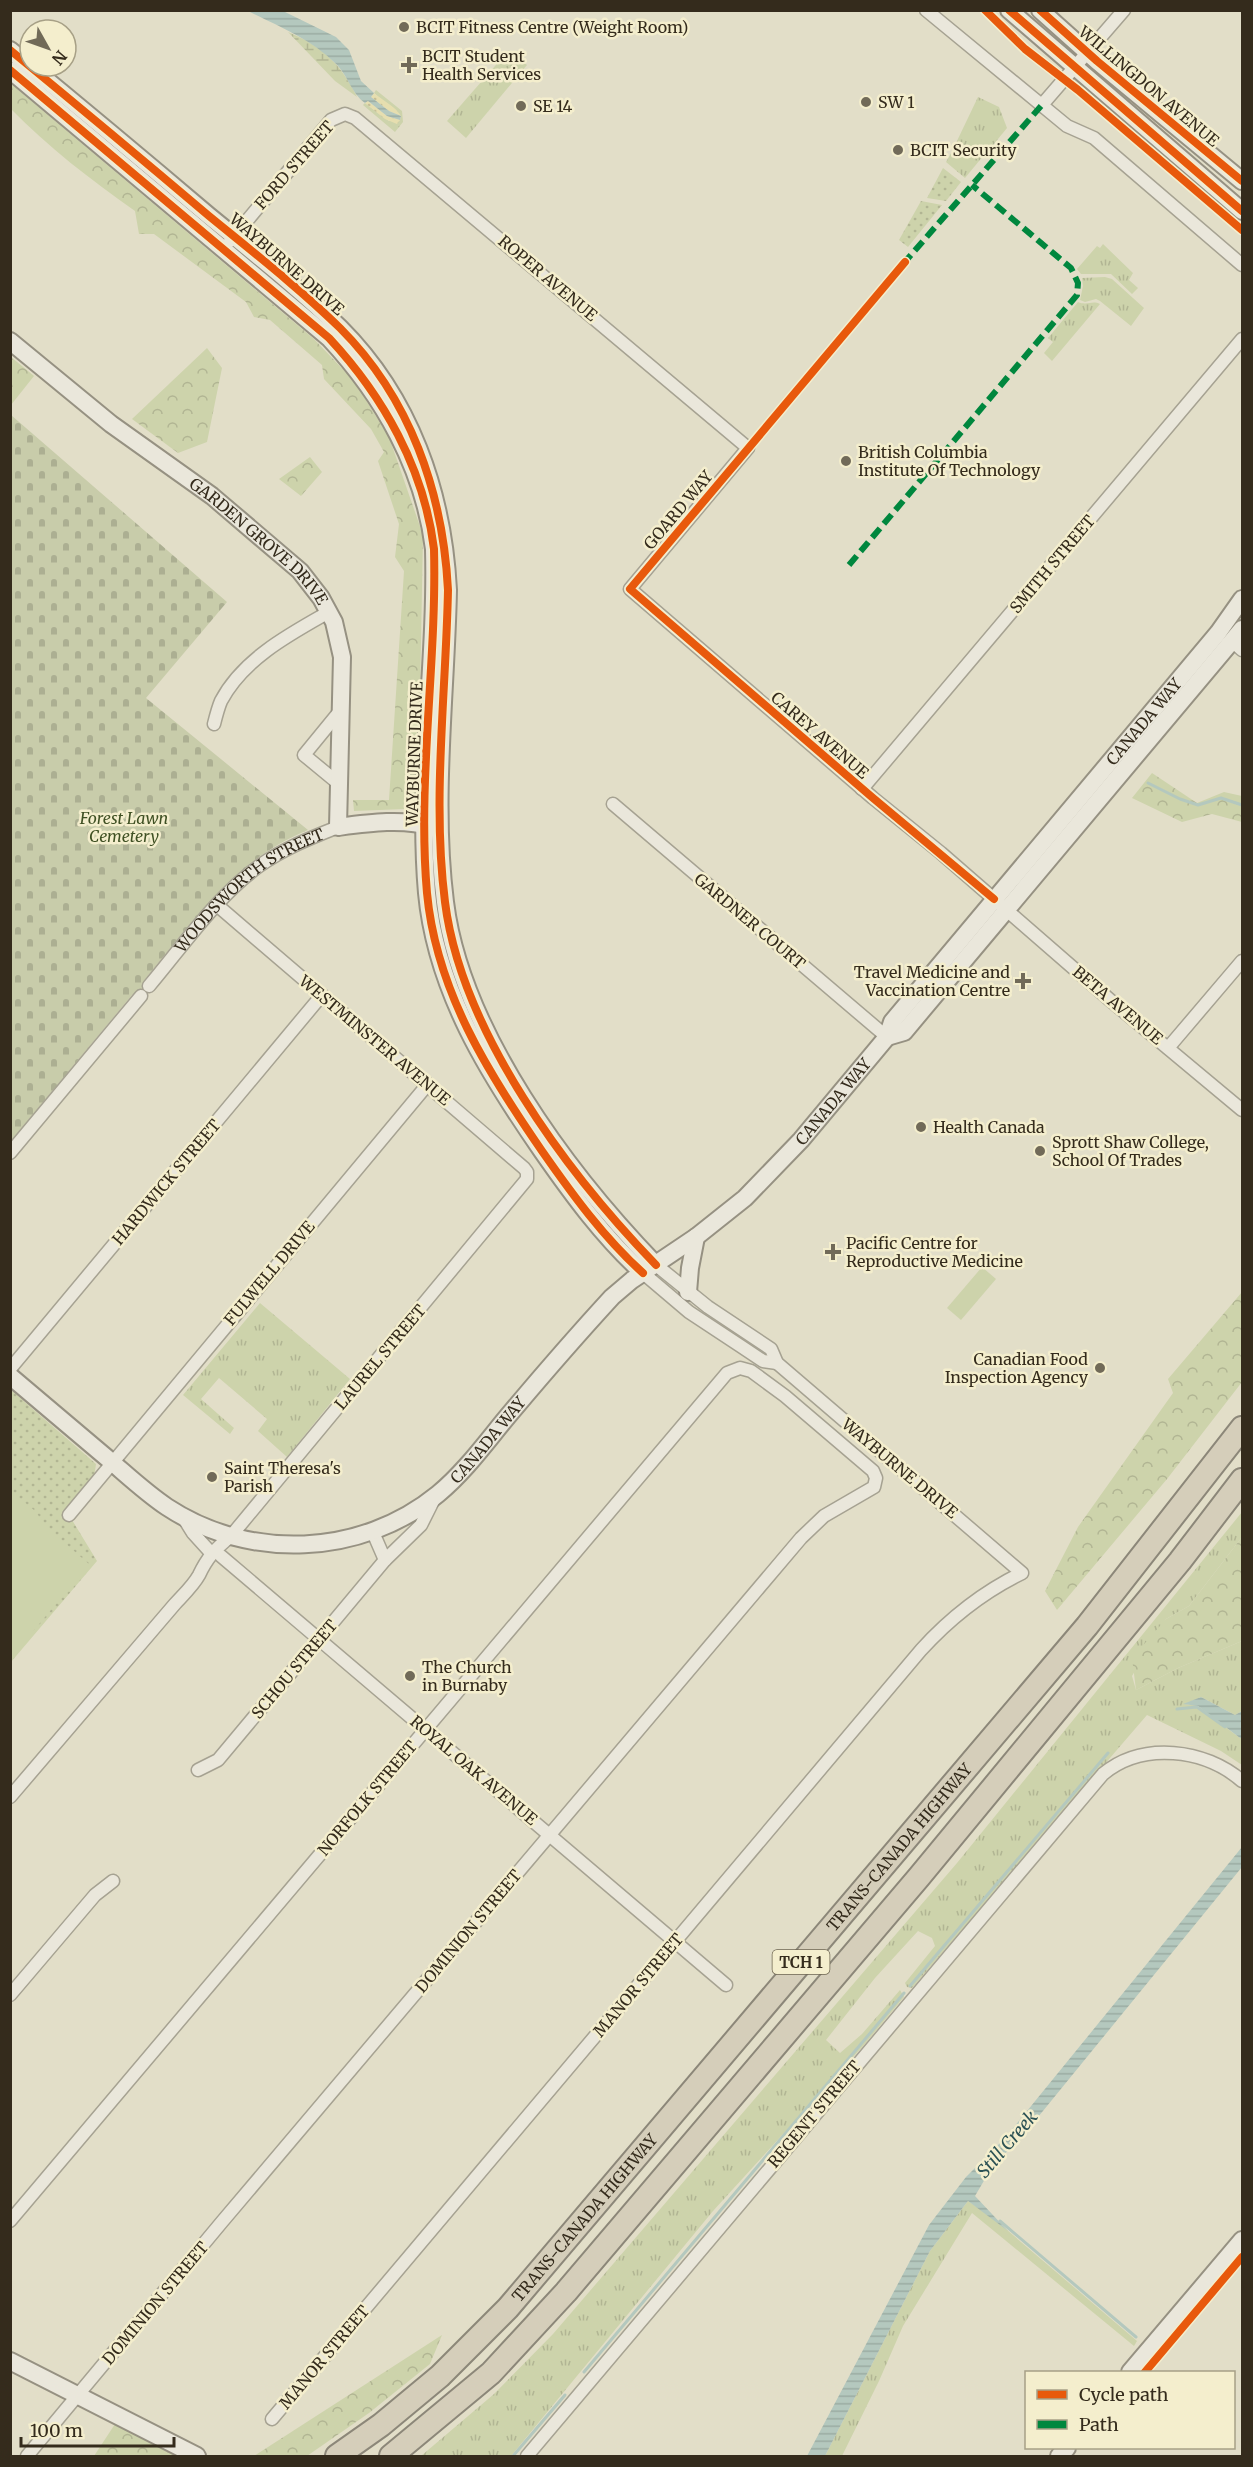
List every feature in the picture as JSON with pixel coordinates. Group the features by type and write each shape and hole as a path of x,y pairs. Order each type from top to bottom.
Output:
{"highway":[{"name":"TRANS-CANADA HIGHWAY","path":"337,2457 440,2376 508,2308 1087,1626 1242,1428"},
{"name":"TRANS-CANADA HIGHWAY","path":"391,2457 491,2373 566,2292 920,1877 1173,1570 1242,1480"}],"street":[{"path":"926,10 1067,126 1094,138 1242,265"},
{"name":"WILLINGDON AVENUE","path":"1009,10 1242,211"},
{"name":"WILLINGDON AVENUE","path":"1040,10 1242,181"},
{"path":"1041,105 1124,10"},
{"name":"WAYBURNE DRIVE","path":"10,50 229,242"},
{"name":"WAYBURNE DRIVE","path":"10,70 335,324 358,348 385,383 409,426 432,484 444,537 441,567 447,646 431,826 457,959 463,1003 486,1033 546,1130 650,1269 689,1312 763,1361 777,1363"},
{"name":"FORD STREET","path":"229,242 331,120 345,114"},
{"name":"ROPER AVENUE","path":"345,114 366,125 748,448"},
{"name":"SMITH STREET","path":"862,789 1242,339"},
{"name":"GARDEN GROVE DRIVE","path":"10,341 111,424 212,496 300,572 329,612 338,631 340,645 338,827"},
{"name":"GOARD WAY","path":"630,589 748,448"},
{"name":"CAREY AVENUE","path":"630,589 1000,905"},
{"name":"CANADA WAY","path":"10,1376 154,1498 203,1527 271,1545 296,1546 332,1542 372,1530 412,1511 436,1495 470,1462 612,1297 696,1237 745,1198 773,1171 887,1037 904,1032 1000,905 1218,633 1242,599"},
{"path":"214,724 221,702 249,667 278,642 329,612"},
{"name":"CANADA WAY","path":"1000,905 1239,640"},
{"path":"338,783 304,755 340,711"},
{"name":"GARDNER COURT","path":"613,804 887,1037"},
{"name":"WOODSWORTH STREET","path":"10,1153 145,991 244,878 270,859 309,838 338,827 372,823 431,826"},
{"name":"BETA AVENUE","path":"1000,905 1242,1110"},
{"name":"WESTMINSTER AVENUE","path":"218,906 428,1084 524,1168 528,1177"},
{"path":"1168,1048 1242,962"},
{"name":"HARDWICK STREET","path":"10,1369 322,995"},
{"name":"FULWELL DRIVE","path":"69,1515 428,1084"},
{"name":"LAUREL STREET","path":"10,1797 199,1575 207,1572 216,1555 231,1536 524,1185 528,1177"},
{"path":"688,1292 696,1237"},
{"name":"WAYBURNE DRIVE","path":"650,1269 771,1349 777,1363 1022,1573"},
{"name":"DOMINION STREET","path":"27,2457 811,1528 828,1513 874,1487 876,1478 873,1472 768,1383 744,1368 736,1369 724,1376"},
{"name":"NORFOLK STREET","path":"10,2221 724,1376"},
{"name":"SCHOU STREET","path":"198,1770 218,1760 385,1560 421,1526 436,1495"},
{"name":"ROYAL OAK AVENUE","path":"182,1516 193,1533 216,1555 320,1639 726,1985"},
{"path":"372,1530 385,1560"},
{"name":"MANOR STREET","path":"272,2419 931,1639 980,1597 1022,1573"},
{"name":"REGENT STREET","path":"527,2457 1103,1774 1114,1764 1173,1753 1207,1759 1221,1765 1242,1781"},
{"path":"10,1995 95,1895 113,1881"},
{"path":"1132,2371 1242,2240"},
{"path":"10,2361 197,2457"}],"green space":[{"path":"288,32 311,43 329,57 351,85 357,97 335,81"},
{"path":"509,50 527,65 466,138 447,121"},
{"path":"10,83 314,339 354,381 389,437 423,535 418,802 405,809 354,811 353,800 389,800 404,571 395,557 399,524 378,461 384,452 371,429 324,379 322,365 270,320 254,317 246,302 154,234 139,234 135,211 70,163 11,109"},
{"path":"376,90 402,111 403,122 395,132 363,105 365,103 389,121 400,120 401,116 374,93"},
{"path":"978,97 999,107 1007,128 989,150 956,143"},
{"path":"954,148 984,155 965,178 946,162"},
{"path":"943,168 961,182 946,201 927,198"},
{"path":"921,201 942,205 908,247 899,240"},
{"path":"1103,244 1133,273 1129,280 1138,288 1132,294 1111,274 1081,274 1077,269 1097,246 1100,248"},
{"path":"1082,278 1112,279 1144,308 1131,326 1100,301 1080,300"},
{"path":"1078,302 1100,304 1052,361 1044,353 1053,342 1048,338"},
{"path":"207,348 222,368 207,442 178,453 132,419"},
{"path":"11,357 34,376 11,405"},
{"name":"Forest Lawn Cemetery","path":"11,415 227,602 146,698 308,830 258,858 218,893 146,978 142,991 132,995 11,1141"},
{"path":"310,457 322,472 301,496 279,479"},
{"path":"1152,773 1197,803 1224,792 1242,796 1242,822 1212,814 1182,822 1132,798"},
{"path":"982,1267 996,1279 961,1320 947,1308"},
{"path":"1242,1292 1242,1382 1167,1479 1057,1610 1045,1591 1078,1527 1173,1393 1168,1379"},
{"path":"260,1303 350,1379 287,1457 258,1431 267,1419 219,1378 201,1399 234,1428 230,1434 183,1395"},
{"path":"11,1390 96,1464 94,1478 69,1515 97,1561 11,1662"},
{"path":"11,1491 34,1510 50,1530 89,1564 11,1658"},
{"path":"1242,1512 1242,1537 1189,1606 1166,1619 1132,1676 1136,1690 1178,1668 1242,1641 1242,1711 1235,1715 1201,1697 1185,1704 1197,1706 1242,1738 1242,1765 1221,1751 1147,1715 912,1988 907,1987 905,1983 935,1946 932,1938 918,1931 875,1978 826,2040 840,2053 862,2034 900,1990 904,1997 864,2045 713,2211 511,2456 421,2456 494,2394 553,2334 957,1863"},
{"path":"1242,1537 1242,1641 1178,1668 1136,1690 1132,1658 1166,1619 1189,1606"},
{"path":"968,2201 993,2218 1137,2341 1134,2346 972,2213 903,2326 842,2456 825,2456 930,2251"},
{"path":"442,2335 430,2364 369,2413 307,2456 254,2456"},
{"path":"117,2421 175,2456 94,2456"}],"sand":[{"path":"374,93 401,116 389,111 371,97"},
{"path":"368,101 387,116 400,120 397,124 385,119 365,103"}],"water":[{"path":"248,11 283,11 336,37 349,50 361,81 374,93 371,97 389,111 401,116 400,120 387,116 368,101 365,103 360,99 343,73 326,54 294,34"},
{"path":"1201,1697 1235,1715 1242,1711 1242,1738 1198,1706 1183,1704"},
{"name":"Still Creek","path":"1242,1847 1242,1867 1025,2133 992,2167 975,2196 1008,2231 968,2201 930,2251 825,2456 807,2456 929,2225 966,2177 1005,2138"}],"waterway":[{"path":"1148,783 1198,805 1221,798 1242,805"},
{"path":"1177,1709 1197,1707 1225,1727"},
{"path":"910,1986 1108,1753"},
{"path":"584,2372 904,1993"},
{"path":"1000,2221 1136,2337"},
{"path":"513,2456 565,2395"}],"marked path":[{"path":"903,264 1041,106"},
{"path":"849,565 1077,295 1078,283 1071,268 972,185"}],"cycle path":[{"path":"985,10 1025,49 1078,90 1242,230"},
{"path":"1009,10 1242,211"},
{"path":"1040,10 1097,61 1242,181"},
{"path":"10,50 276,270 324,313 365,355 404,416 430,482 445,553 448,590 440,825 445,902 455,951 472,1000 495,1049 523,1097 554,1144 588,1188 656,1265"},
{"path":"10,70 329,338 367,384 398,435 421,490 434,549 433,635 424,807 427,893 432,929 441,963 453,997 484,1061 522,1121 589,1215 643,1273"},
{"path":"905,262 630,589 994,899"},
{"path":"1146,2371 1242,2257"}],"place":[{"name":"BCIT Fitness Centre (Weight Room)","path":"404,27"},
{"name":"BCIT Student Health Services","path":"409,65"},
{"name":"SW 1","path":"866,102"},
{"name":"SE 14","path":"521,106"},
{"name":"BCIT Security","path":"898,150"},
{"name":"British Columbia Institute Of Technology","path":"846,461"},
{"name":"Travel Medicine and Vaccination Centre","path":"1023,981"},
{"name":"Health Canada","path":"921,1127"},
{"name":"Sprott Shaw College, School Of Trades","path":"1040,1151"},
{"name":"Pacific Centre for Reproductive Medicine","path":"833,1252"},
{"name":"Canadian Food Inspection Agency","path":"1100,1368"},
{"name":"Saint Theresa's Parish","path":"212,1477"},
{"name":"The Church in Burnaby","path":"410,1676"}]}
